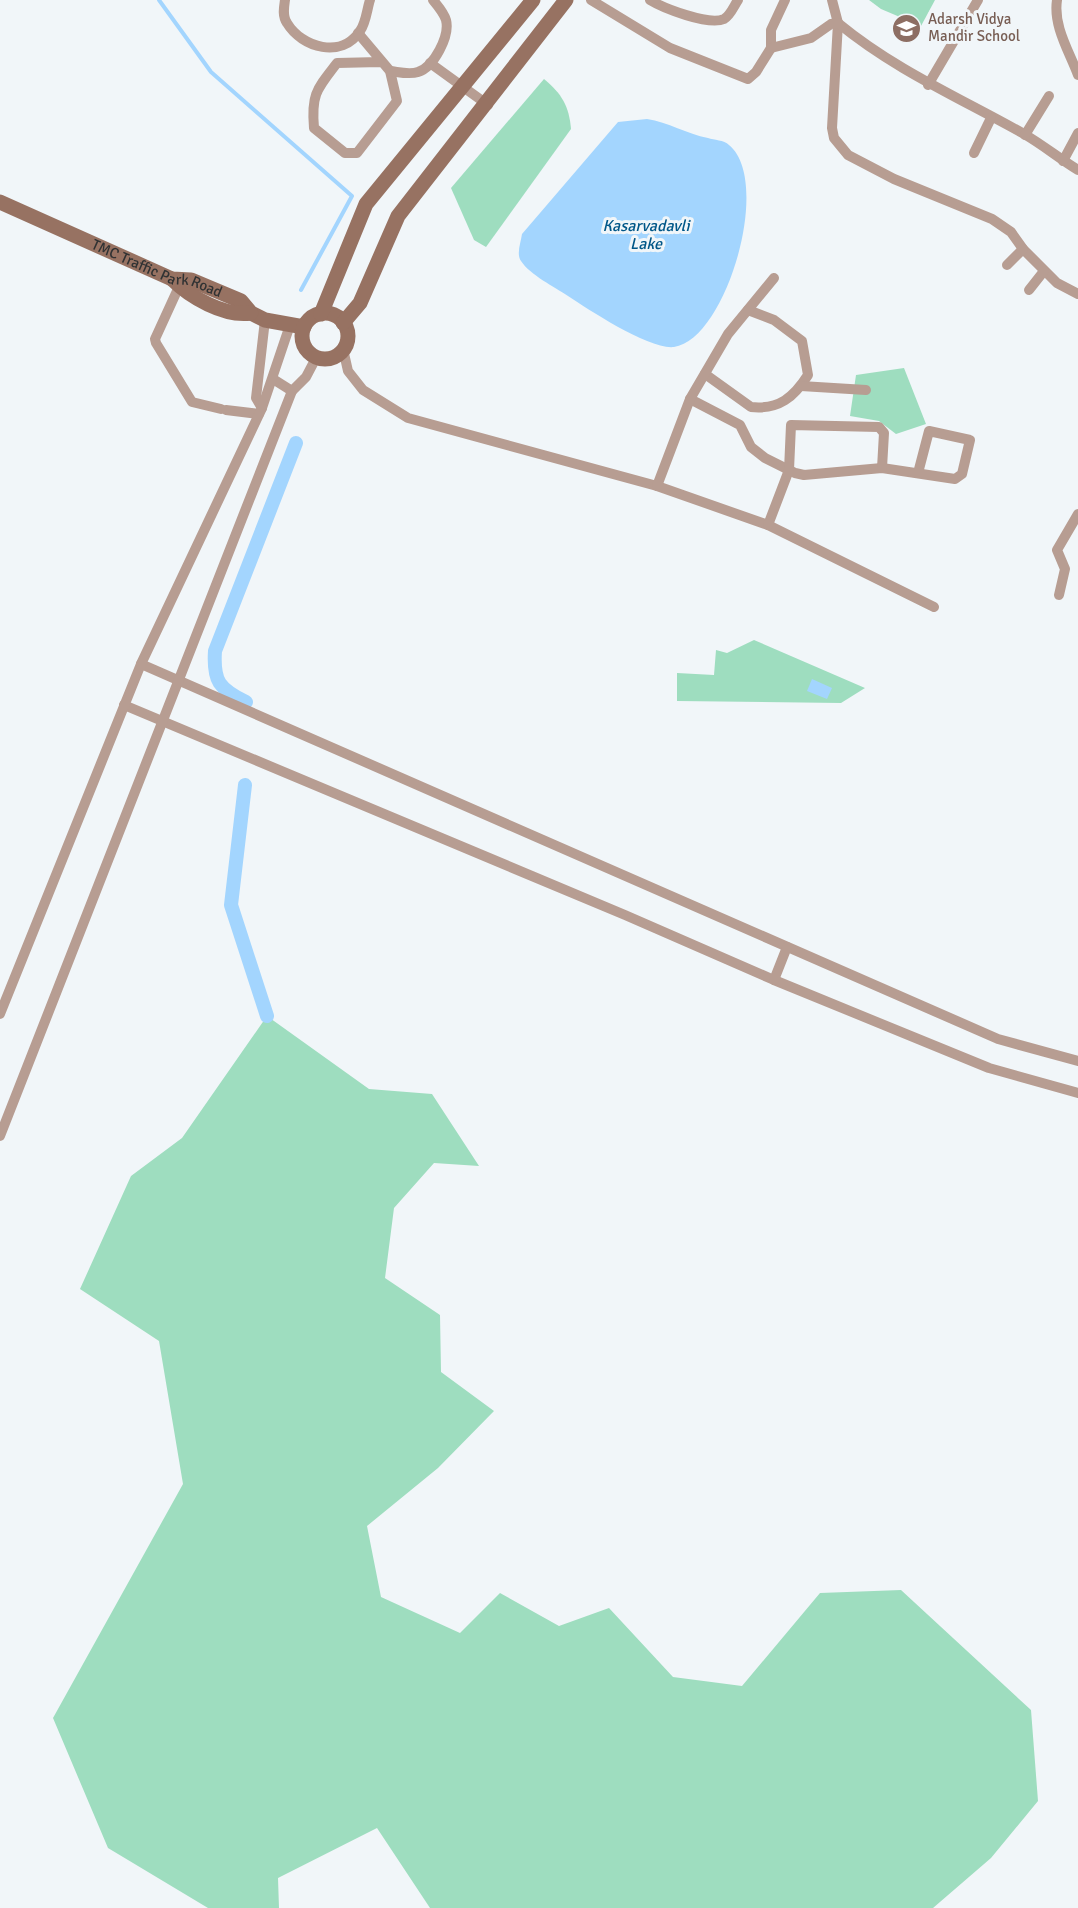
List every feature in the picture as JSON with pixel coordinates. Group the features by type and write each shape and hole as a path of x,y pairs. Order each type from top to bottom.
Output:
{"street":[{"path":"285,0 284,15 287,23 305,40 332,49 339,48 358,33 370,0"},
{"path":"358,33 380,62 390,71 409,74 421,72 430,63 446,36 446,21 433,0"},
{"path":"321,314 366,204 532,0"},
{"path":"343,322 360,303 398,216 423,182 488,105 566,0"},
{"path":"591,0 670,48 748,79 756,72 771,48 771,30 785,0"},
{"path":"650,0 685,15 720,20 727,17 738,0"},
{"path":"832,0 838,23 832,128 834,138 848,155 894,179 992,219 1011,232 1023,249 1044,271 1057,282 1078,294"},
{"path":"928,85 978,0"},
{"path":"1057,0 1055,11 1058,27 1078,75"},
{"path":"771,48 811,38 831,24 838,23 871,51 928,85 1025,135 1078,170"},
{"path":"332,49 338,63"},
{"path":"380,62 338,63 315,90 312,104 314,128 345,153 351,155 357,153 397,101 390,71"},
{"path":"430,63 488,105"},
{"path":"1025,135 1049,96"},
{"path":"974,153 991,118"},
{"path":"1063,161 1078,133"},
{"name":"TMC Traffic Park Road","path":"2,200 178,282 190,280 241,301 250,313 265,320 297,326"},
{"path":"1007,265 1023,249"},
{"path":"1029,290 1044,271"},
{"path":"657,486 690,399 728,333 774,278"},
{"path":"178,282 155,339 192,402 223,410 260,411"},
{"path":"705,374 751,407 786,402 801,386 808,375 808,367 801,341 774,320 748,310"},
{"path":"0,1014 141,664 260,411 297,326 321,314 335,316 343,322 347,334 343,349 348,371 363,390 408,418 657,486 768,525 934,607"},
{"path":"260,411 256,398 265,320"},
{"path":"297,326 305,348 316,357 332,358 343,349"},
{"path":"0,1137 292,391 306,377 316,357"},
{"path":"273,379 292,391"},
{"path":"801,386 866,390"},
{"path":"690,399 740,425 751,447 765,458 804,475 882,468 918,473 960,478 970,440 929,431 918,473"},
{"path":"768,525 789,470 789,429 795,423 879,427 884,432 882,468"},
{"path":"1059,595 1065,569 1057,550 1078,514"},
{"path":"141,664 998,1039 1078,1061"},
{"path":"124,705 625,915 774,980 989,1068 1078,1093"},
{"path":"774,980 787,947"}],"green space":[{"path":"869,0 935,0 921,26 881,9"},
{"path":"544,79 564,101 571,129 486,247 474,240 451,188"},
{"path":"904,368 926,424 896,434 879,421 850,416 856,375"},
{"path":"754,640 865,688 841,703 677,701 677,673 714,675 716,650 727,653"},
{"path":"267,1016 369,1089 432,1094 479,1166 434,1163 394,1208 385,1278 440,1315 441,1372 494,1411 438,1468 367,1526 381,1597 460,1633 500,1593 559,1626 609,1608 673,1677 742,1686 820,1593 901,1590 1031,1710 1038,1801 991,1858 933,1908 430,1908 377,1828 278,1878 279,1908 208,1908 108,1848 53,1718 183,1484 159,1341 80,1289 131,1176 182,1138"}],"water":[{"name":"Kasarvadavli Lake","path":"647,119 727,143 741,164 746,191 745,223 738,257 726,290 711,318 693,338 674,347 663,346 635,336 604,319 536,276 525,266 519,255 522,234 618,122"},
{"path":"812,679 832,688 827,699 807,691"}],"waterway":[{"path":"159,0 211,72 352,196 301,290"},
{"path":"246,702 229,693 220,683 215,670 215,651 296,443"},
{"path":"245,785 231,905 267,1016"}],"place":[{"name":"Adarsh Vidya Mandir School","path":"907,28"}]}
